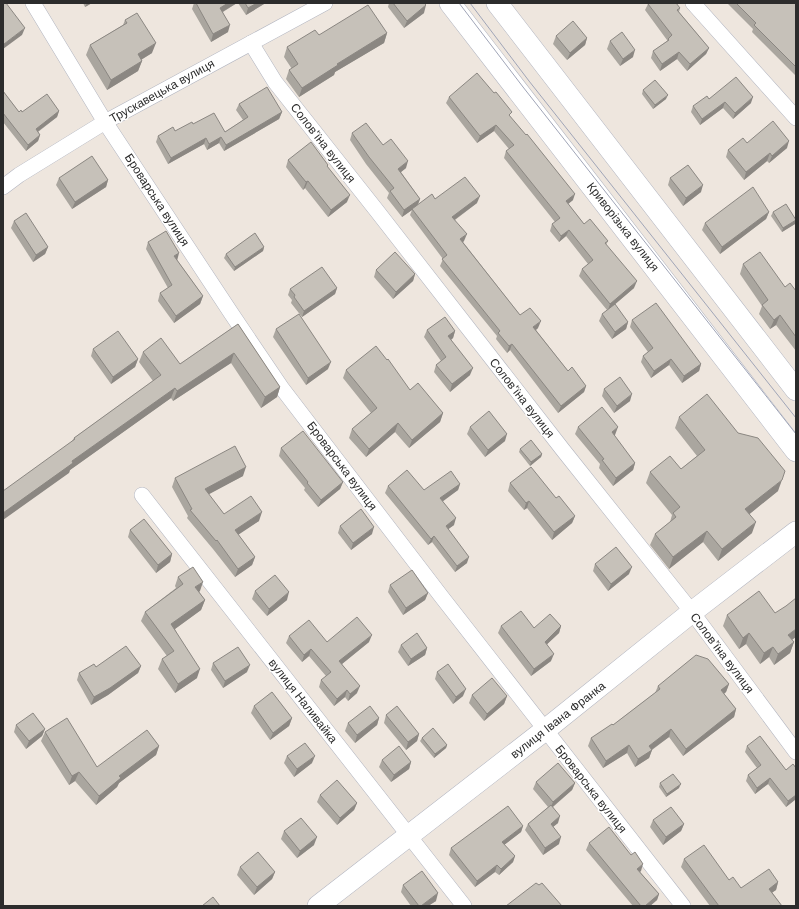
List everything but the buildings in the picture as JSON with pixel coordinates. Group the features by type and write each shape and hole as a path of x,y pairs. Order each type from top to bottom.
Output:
{"main road":[{"name":"Криворізька вулиця","path":"450,3 796,450"},
{"path":"497,3 795,385"},
{"name":"вулиця Івана Франка","path":"318,906 546,730 692,612 796,532"}],"street":[{"name":"Броварська вулиця","path":"34,3 105,122 281,387 441,596 683,906"},
{"name":"Трускавецька вулиця","path":"3,187 19,175 105,122 325,3"},
{"path":"693,3 796,118"},
{"name":"Соловʼїна вулиця","path":"251,42 275,82 692,612 796,752"},
{"name":"вулиця Наливайка","path":"142,495 464,906"}],"tram line":[{"path":"459,3 523,87 796,434"},
{"path":"470,3 529,81 796,418"}]}
